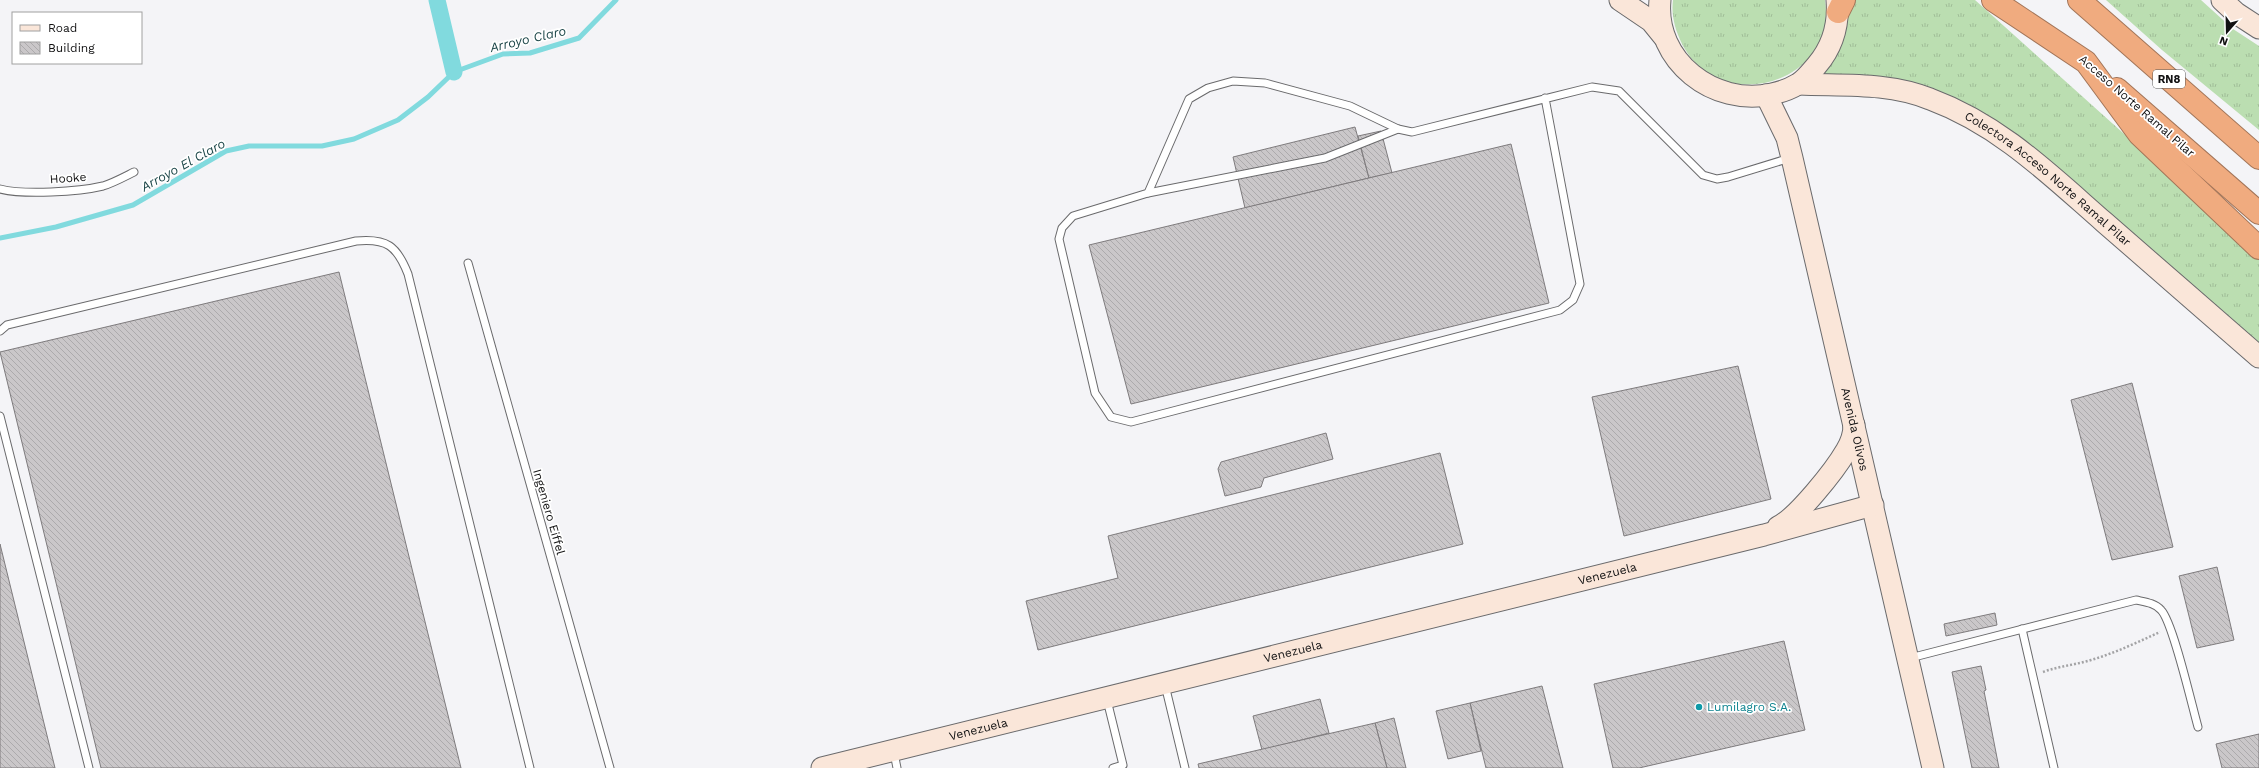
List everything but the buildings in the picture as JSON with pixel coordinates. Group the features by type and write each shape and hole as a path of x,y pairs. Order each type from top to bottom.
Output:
{"highway":[{"path":"1993,0 2086,62 2139,134 2259,248"},
{"name":"Acceso Norte Ramal Pilar","path":"2015,0 2259,213"},
{"name":"RN8","path":"2079,0 2259,158"},
{"path":"2181,90 2259,147"}],"street":[{"path":"1620,0 1652,21 1664,37 1681,66 1694,78 1714,89 1738,96 1766,95 1799,84 1822,58 1831,44 1836,28 1840,4"},
{"path":"1660,0 1660,21 1664,37"},
{"path":"2222,0 2236,13 2259,28"},
{"name":"Colectora Acceso Norte Ramal Pilar","path":"1799,84 1845,84 1901,90 1930,98 1978,120 2006,138 2043,168 2259,357"},
{"name":"Avenida Olivos","path":"1766,95 1787,138 1792,158 1854,418 1906,659 1933,768"},
{"path":"1764,535 1796,515 1846,451 1854,434 1854,418"},
{"path":"1764,535 1873,505"},
{"name":"Venezuela","path":"822,768 895,759 1106,698 1764,535"}],"lane":[{"path":"1148,193 1189,99 1208,88 1233,81 1265,83 1350,106 1398,129 1412,132 1592,87 1619,91 1703,175 1717,179 1792,158"},
{"path":"1398,129 1325,158 1148,193 1073,216 1062,228 1059,239 1095,393 1112,417 1131,422 1560,310 1565,307 1573,300 1580,284 1545,98"},
{"name":"Hooke","path":"0,189 25,193 86,189 104,186 134,172"},
{"path":"0,331 6,325 356,242 375,240 391,246 400,254 408,274 530,768"},
{"name":"Ingeniero Eiffel","path":"468,263 610,768"},
{"path":"0,416 89,768"},
{"path":"1906,659 2136,600 2152,604 2162,610 2170,628 2198,727"},
{"path":"2022,629 2054,768"},
{"path":"1165,684 1185,768"},
{"path":"1106,698 1123,767 1113,768"}],"path":[{"path":"2033,678 2062,666 2093,660 2138,643 2170,628"}],"green space":[{"path":"1673,0 1825,0 1824,29 1813,52 1795,70 1773,81 1747,84 1722,80 1700,67 1682,44 1674,22"},
{"path":"1852,0 1975,0 2259,255 2259,348 2018,136 1980,111 1943,94 1821,79 1829,66"},
{"path":"2106,0 2201,0 2233,29 2259,46 2259,130 2162,50"}],"waterway":[{"path":"437,0 454,72"},
{"name":"Arroyo El Claro","path":"0,238 56,227 133,205 226,151 249,146 322,146 354,139 398,120 428,97 454,72 503,54 530,53 579,38 616,0"}],"place":[{"name":"Lumilagro S.A.","path":"1699,707"}],"water label":[{"name":"Arroyo Claro","path":"528,39"}]}
